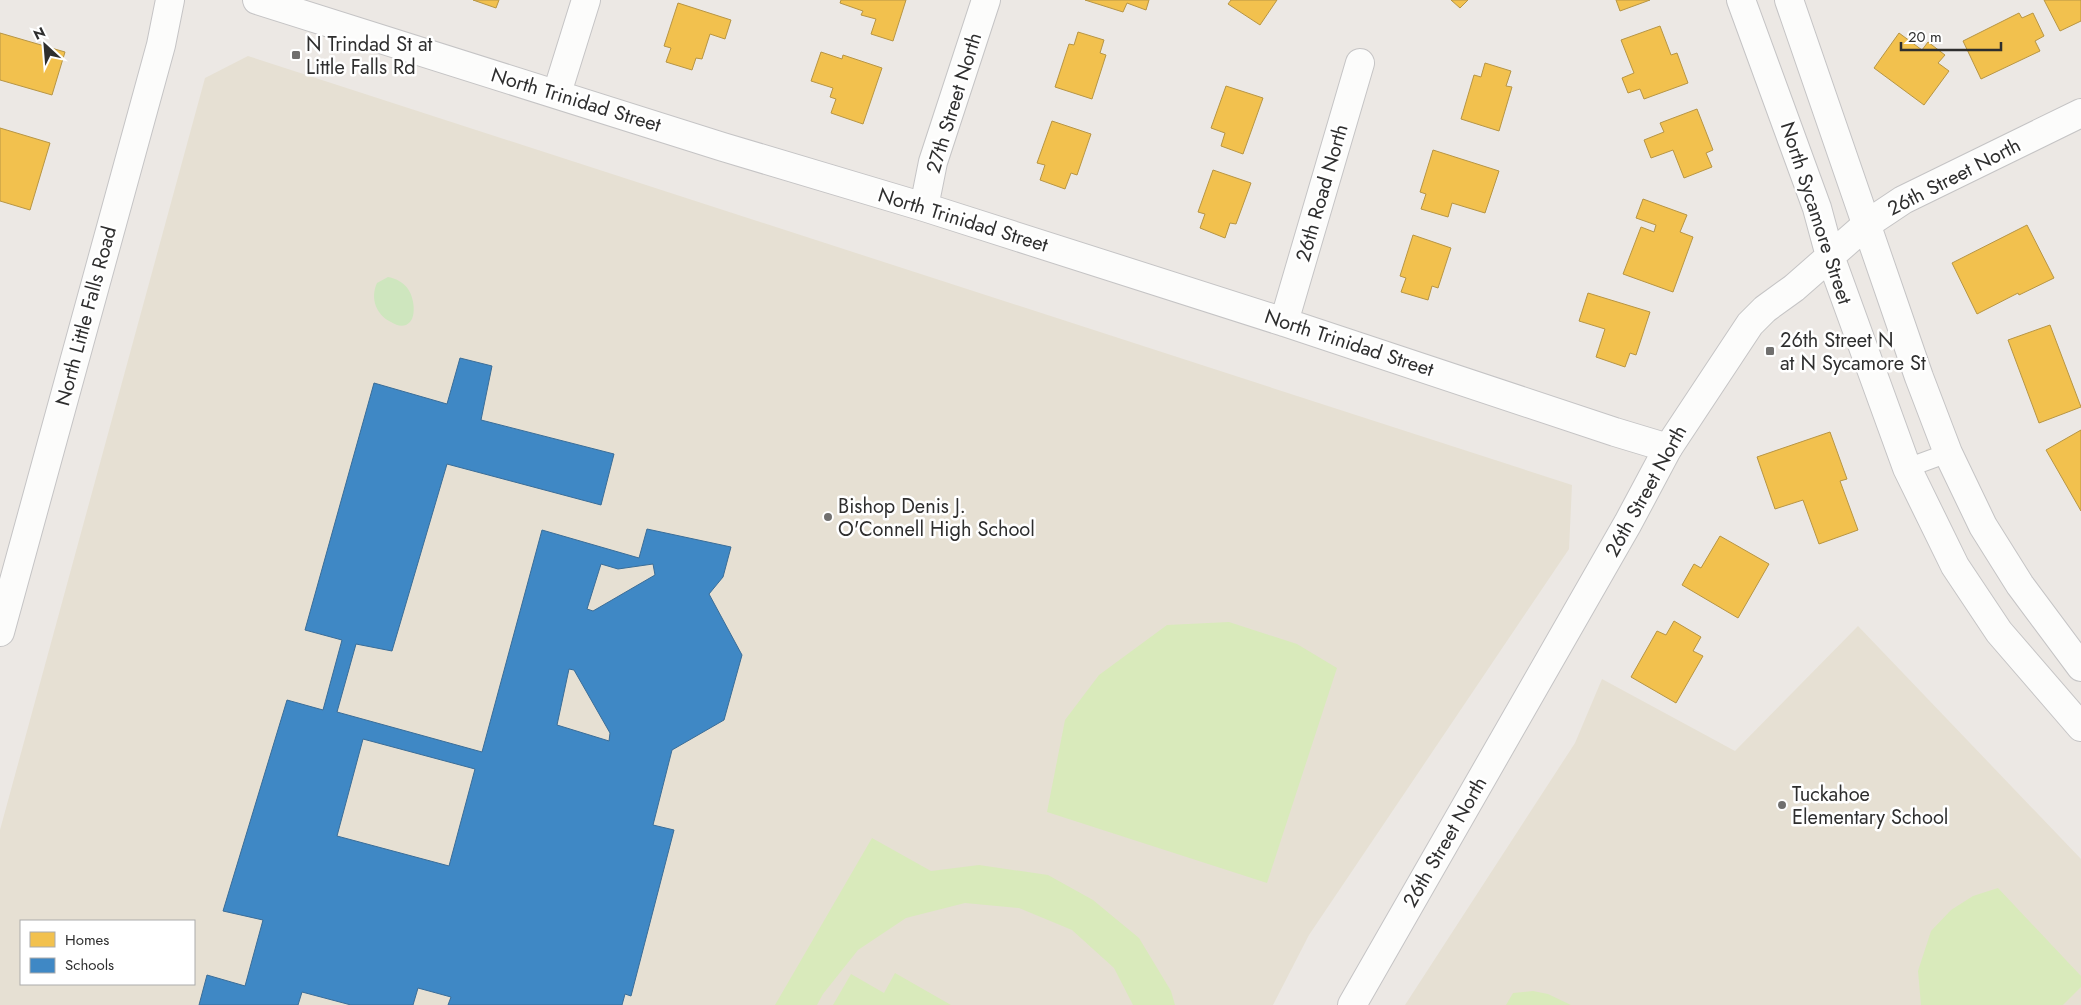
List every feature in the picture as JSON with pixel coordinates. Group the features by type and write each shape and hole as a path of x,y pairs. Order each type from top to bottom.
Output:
{"street":[{"name":"North Little Falls Road","path":"0,632 158,54 170,0"},
{"name":"North Trinidad Street","path":"257,0 723,147 924,207 1284,322 1668,448"},
{"path":"556,93 586,0"},
{"name":"27th Street North","path":"924,207 933,162 986,0"},
{"name":"North Sycamore Street","path":"1741,0 1817,208 1830,256 1907,468 1955,566 1999,632 2081,727"},
{"path":"1755,37 1793,11 1919,377 1948,453 1983,526 2015,577 2081,666"},
{"name":"26th Road North","path":"1284,322 1360,64"},
{"name":"26th Street North","path":"1352,1005 1628,523 1668,448 1750,324 1765,308 1794,288 1867,224 1903,200 2081,113"}],"lane":[{"path":"1907,468 1948,453"}],"shaded area":[{"name":"Bishop Denis J. O'Connell High School","path":"248,56 1572,485 1569,549 1309,935 1273,1005 0,1005 0,830 205,78"},
{"name":"Tuckahoe Elementary School","path":"1858,626 2081,859 2081,1005 1405,1005 1575,743 1602,679 1735,751"}],"green space":[{"path":"388,277 404,284 412,297 413,314 410,322 406,325 402,326 386,319 376,306 374,294 377,283"},
{"path":"1229,622 1297,644 1337,668 1267,883 1047,812 1065,720 1099,675 1167,625"},
{"path":"872,838 931,871 979,865 1048,875 1093,900 1139,938 1171,991 1175,1005 1133,1005 1114,968 1072,930 1019,908 965,903 906,918 858,950 823,994 817,1005 775,1005"},
{"path":"1998,888 2081,976 2081,987 2063,1005 1921,1005 1918,971 1931,931 1951,910 1973,896"},
{"path":"895,973 951,1005 833,1005 851,974 884,993"},
{"path":"1533,991 1548,994 1571,1005 1506,1005 1513,993"}],"building: Homes":[{"path":"473,0 499,0 496,8"},
{"path":"841,0 906,0 893,41 871,34 876,19 861,15 863,11 840,3"},
{"path":"1085,0 1149,0 1146,10 1127,3 1123,12"},
{"path":"1231,0 1277,0 1260,25 1228,4"},
{"path":"1451,0 1468,0 1460,8"},
{"path":"1616,0 1650,0 1620,11"},
{"path":"2044,0 2081,0 2081,21 2060,31"},
{"path":"678,3 731,20 725,39 710,34 702,59 696,58 692,70 666,62 671,48 664,46"},
{"path":"2019,13 2022,18 2033,13 2044,36 2035,41 2040,51 1981,79 1963,41"},
{"path":"1660,26 1671,55 1677,53 1688,83 1644,99 1640,89 1628,93 1622,78 1634,73 1621,40"},
{"path":"1078,32 1104,40 1100,53 1106,55 1092,99 1055,87 1069,44 1074,45"},
{"path":"0,33 65,52 52,95 0,80"},
{"path":"1899,33 1922,50 1928,42 1945,55 1938,63 1949,71 1924,105 1874,68"},
{"path":"821,52 842,59 843,55 882,68 863,124 831,113 836,99 830,97 833,88 811,81"},
{"path":"1485,63 1511,71 1506,86 1512,87 1499,131 1461,119 1474,75 1481,77"},
{"path":"1226,86 1263,98 1243,154 1221,146 1225,133 1211,128"},
{"path":"1697,109 1713,150 1706,153 1712,167 1684,178 1673,150 1651,158 1644,140 1664,132 1660,123"},
{"path":"1052,121 1091,134 1077,175 1071,173 1065,189 1040,180 1045,165 1037,163"},
{"path":"0,128 50,143 30,210 0,201"},
{"path":"1433,150 1499,171 1485,213 1452,203 1448,217 1421,209 1426,194 1420,192"},
{"path":"1213,170 1251,183 1236,224 1230,223 1225,238 1200,228 1205,214 1198,212"},
{"path":"1643,199 1687,215 1680,232 1693,237 1673,292 1623,274 1641,227 1654,232 1656,225 1636,218"},
{"path":"2027,225 2054,278 2019,295 2018,293 1977,314 1952,263"},
{"path":"1413,235 1451,248 1438,288 1432,286 1428,300 1401,292 1406,278 1400,276"},
{"path":"1588,293 1650,312 1636,355 1630,353 1625,367 1596,357 1605,329 1579,321"},
{"path":"2050,325 2081,407 2039,423 2008,340"},
{"path":"2081,430 2081,511 2046,450"},
{"path":"1830,432 1847,479 1840,481 1858,530 1819,544 1803,500 1775,509 1757,457"},
{"path":"1720,536 1769,564 1738,618 1682,585 1694,564 1701,568"},
{"path":"1674,621 1701,637 1693,651 1703,656 1676,703 1631,677 1657,631 1666,635"}],"building: Schools":[{"path":"460,358 492,366 481,420 614,454 601,505 447,464 392,651 356,644 337,712 482,752 542,530 639,558 647,529 731,547 723,577 709,594 742,655 724,720 672,750 653,825 674,830 631,996 625,994 622,1005 448,1005 451,997 418,988 413,1005 351,1005 302,992 298,1005 199,1005 207,975 245,986 263,920 223,911 287,700 323,710 342,640 305,630 374,383 447,404","holes":["601,564 618,569 653,564 655,575 593,611 587,609","569,669 574,670 610,733 609,741 557,725","363,739 475,769 449,866 337,836"]}],"place":[{"name":"N Trindad St at Little Falls Rd","path":"296,55"},
{"name":"26th Street N at N Sycamore St","path":"1770,351"},
{"name":"Bishop Denis J. O'Connell High School","path":"828,517"},
{"name":"Tuckahoe Elementary School","path":"1782,805"}]}
